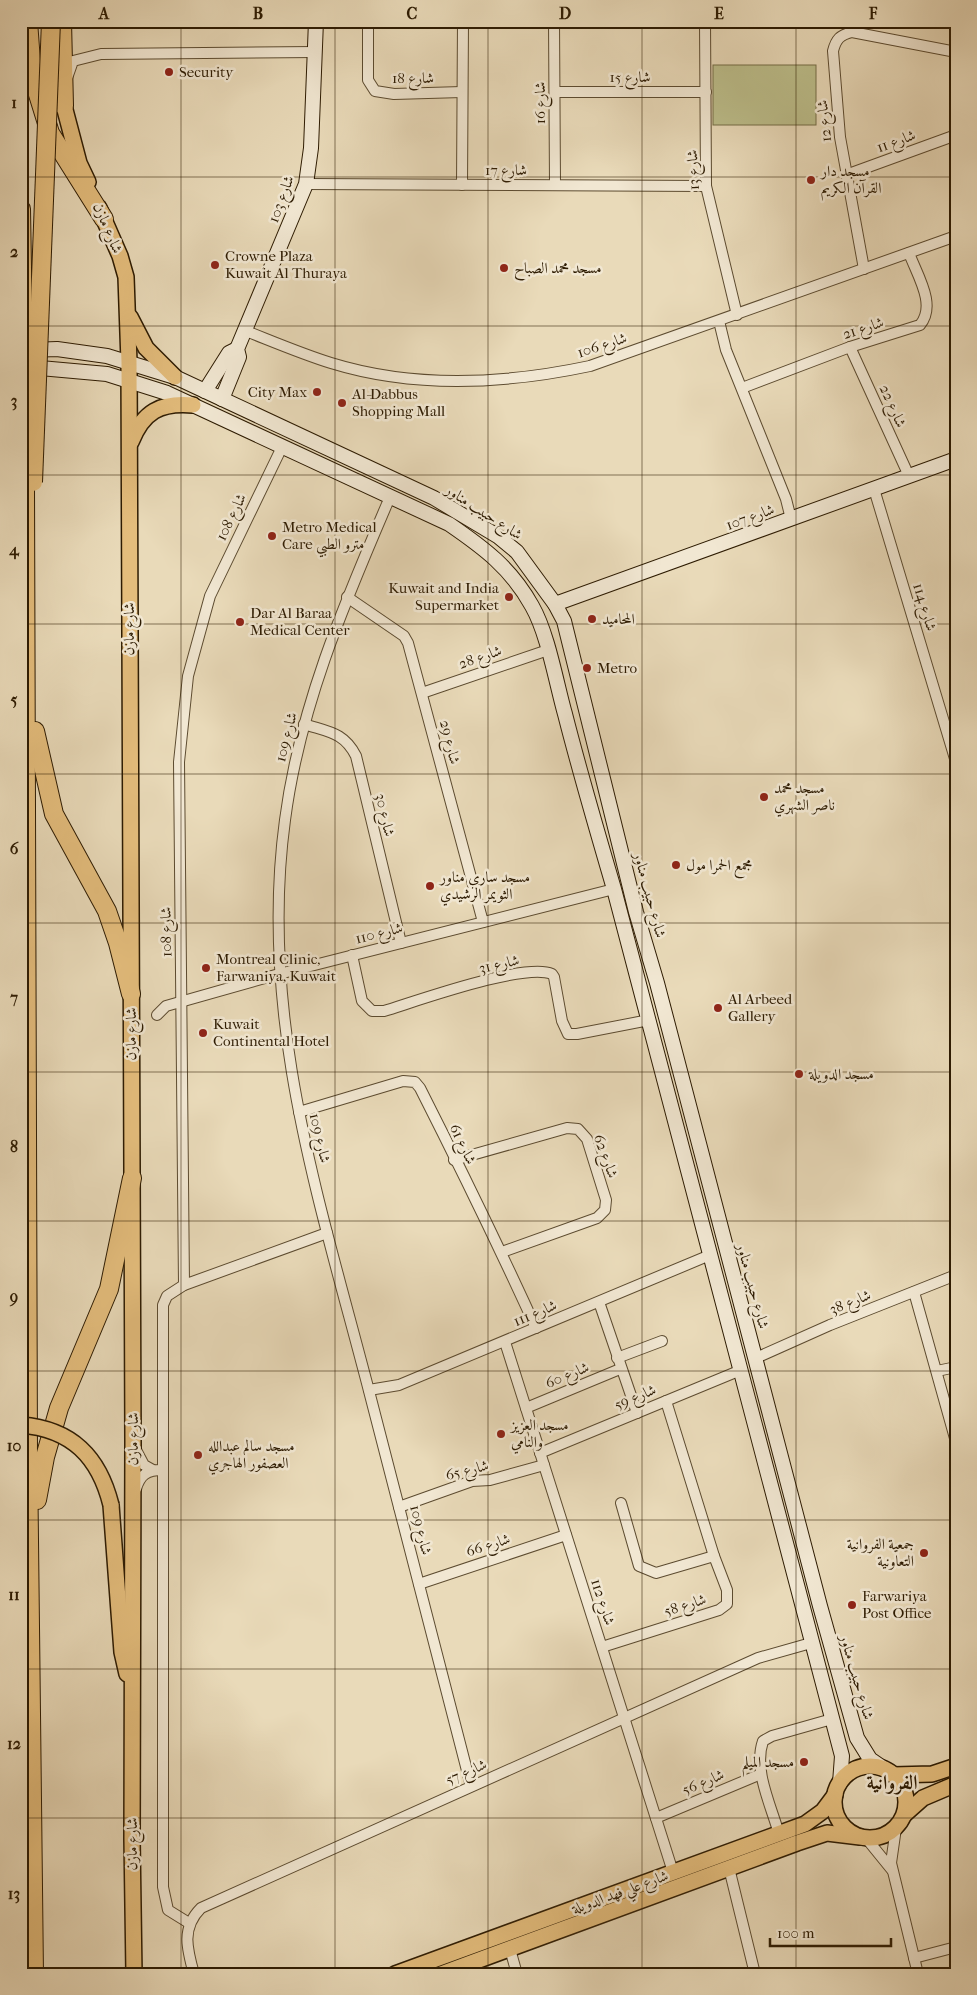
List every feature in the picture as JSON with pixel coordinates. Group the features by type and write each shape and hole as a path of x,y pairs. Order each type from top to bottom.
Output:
{"highway":[{"path":"28,21 32,75 50,133 104,219"},
{"path":"34,1974 29,1540 26,511 29,484 51,21"},
{"path":"62,21 64,106"},
{"path":"21,209 29,484"},
{"path":"26,679 39,753 54,814 106,911 118,943 131,994"},
{"path":"29,1540 45,1457 59,1408 109,1289 132,1178"}],"main road":[{"name":"شارع مازن","path":"64,106 80,163 120,256 126,277 130,459 133,1442 132,1839 134,1974"},
{"path":"127,312 146,348 175,377"},
{"path":"130,459 131,442 137,428 147,415 169,405 193,405"},
{"path":"21,1425 38,1426 60,1434 79,1446 106,1483 111,1505 122,1652 133,1697"},
{"path":"956,1766 932,1774 890,1772 878,1767 861,1768 846,1776 838,1789 834,1806 840,1821 850,1832 863,1837 882,1836 896,1828 905,1814 923,1798 956,1784"},
{"path":"890,1772 905,1792 905,1814"},
{"name":"شارع علي فهد الدويلة","path":"441,1974 729,1868 788,1835 823,1811 838,1789"},
{"name":"شارع علي فهد الدويلة","path":"402,1973 424,1969 673,1872 788,1835 827,1834 863,1837"},
{"path":"124,1974 132,1839"}],"street":[{"name":"شارع 103","path":"205,391 229,353 237,349 246,331 306,184 311,148 316,21"},
{"name":"شارع 18","path":"368,21 368,80 375,91 394,94 462,92"},
{"path":"462,21 462,185"},
{"name":"شارع 16","path":"554,21 555,185"},
{"name":"شارع 13","path":"705,21 706,186 737,314"},
{"name":"شارع 12","path":"864,269 840,137 833,50 836,41 845,34 852,32 956,52"},
{"path":"64,106 69,72 73,61 81,58 101,54 316,52"},
{"name":"شارع 15","path":"555,92 706,92"},
{"name":"شارع 11","path":"846,175 956,134"},
{"name":"شارع 17","path":"306,184 706,186"},
{"name":"شارع 106","path":"246,331 332,363 368,372 415,380 505,380 590,366 956,236"},
{"name":"شارع 21","path":"742,388 850,348 920,325 927,317 928,305 909,253"},
{"path":"719,321 726,350 786,499 791,519"},
{"name":"شارع 22","path":"850,348 909,476"},
{"name":"شارع 103","path":"222,399 239,357 237,349"},
{"name":"شارع حبيب مناور","path":"21,350 81,352 129,362 175,377 334,453 434,498 499,537 518,552 555,604 564,621 642,931 820,1606 861,1744 870,1759 890,1772"},
{"name":"شارع حبيب مناور","path":"21,366 79,370 129,380 193,405 390,496 449,524 487,550 511,576 532,607 548,650 595,831 614,889 650,1020 842,1756 838,1789"},
{"name":"شارع 108","path":"184,1285 179,762 188,676 210,596 282,447"},
{"path":"328,468 335,462 334,453"},
{"name":"شارع 107","path":"555,604 956,459"},
{"path":"345,476 344,466 353,461"},
{"name":"شارع 114","path":"874,489 956,762"},
{"name":"شارع 109","path":"390,496 324,657 292,773 284,823 278,923 279,974 288,1057 326,1233 369,1390 471,1786"},
{"name":"شارع 29","path":"347,597 404,636 422,693 483,922"},
{"name":"شارع 28","path":"422,693 548,650"},
{"path":"558,691 570,693 579,684"},
{"path":"565,715 571,707 577,704 585,708"},
{"name":"شارع 30","path":"304,724 338,735 349,743 356,756 401,943"},
{"name":"شارع 110","path":"157,1015 166,1006 279,974 614,889"},
{"path":"625,933 628,937 634,938 639,936 642,931"},
{"name":"شارع 31","path":"352,955 362,1001 372,1011 384,1011 505,976 542,970 552,974 554,977 562,1021 568,1034 577,1034 650,1020"},
{"name":"شارع 61","path":"299,1112 403,1081 415,1082 420,1088 454,1160 502,1252 536,1328"},
{"name":"شارع 62","path":"454,1160 567,1128 578,1129 587,1139 606,1200 605,1210 597,1218 502,1252"},
{"path":"682,1144 687,1133 697,1134"},
{"path":"194,1974 187,1947 186,1932 189,1923 168,1910 163,1887 157,1470 164,1305 167,1296 184,1285 326,1233"},
{"name":"شارع 111","path":"369,1390 399,1385 710,1255"},
{"name":"شارع 38","path":"756,1358 830,1325 956,1274"},
{"path":"914,1292 956,1442"},
{"path":"599,1302 636,1413"},
{"path":"617,1358 662,1341"},
{"name":"شارع 112","path":"505,1342 673,1872"},
{"path":"937,1371 956,1366"},
{"name":"شارع 60","path":"526,1408 620,1369"},
{"name":"شارع 59","path":"540,1453 741,1370"},
{"name":"شارع 58","path":"602,1647 719,1610 727,1604 727,1590 714,1556 666,1401"},
{"path":"133,1442 144,1465 157,1470"},
{"path":"764,1460 768,1449 776,1452 782,1458"},
{"name":"شارع 65","path":"399,1507 472,1481 490,1480 544,1465"},
{"path":"133,1498 141,1478 157,1470"},
{"path":"621,1503 639,1566 647,1571 656,1573 714,1556"},
{"name":"شارع 66","path":"419,1584 566,1535"},
{"name":"شارع 57","path":"189,1923 201,1908 624,1717 758,1658 811,1643"},
{"path":"788,1835 761,1774 760,1759 763,1741 831,1714 839,1713 847,1707 848,1702"},
{"name":"شارع 56","path":"656,1818 761,1774"},
{"path":"896,1828 892,1853 893,1871 918,1974"},
{"path":"863,1837 893,1871"},
{"path":"729,1868 755,1974"},
{"path":"914,1958 956,1947"},
{"path":"510,1949 518,1974"}],"green space":[{"path":"713,65 816,65 816,125 713,125"}],"place":[{"name":"Security","path":"169,72"},
{"name":"مسجد دار القرآن الكريم","path":"811,180"},
{"name":"Crowne Plaza Kuwait Al Thuraya","path":"215,265"},
{"name":"مسجد محمد الصباح","path":"504,268"},
{"name":"City Max","path":"317,392"},
{"name":"Al-Dabbus Shopping Mall","path":"342,403"},
{"name":"Metro Medical Care مترو الطبي","path":"272,536"},
{"name":"Kuwait and India Supermarket","path":"509,597"},
{"name":"المحاميد","path":"592,619"},
{"name":"Dar Al Baraa Medical Center","path":"240,622"},
{"name":"Metro","path":"587,668"},
{"name":"مسجد محمد ناصر الشهري","path":"764,797"},
{"name":"مجمع الحمرا مول","path":"676,865"},
{"name":"مسجد ساري مناور الثويمر الرشيدي","path":"430,886"},
{"name":"Montreal Clinic, Farwaniya, Kuwait","path":"206,968"},
{"name":"Al Arbeed Gallery","path":"718,1008"},
{"name":"Kuwait Continental Hotel","path":"203,1033"},
{"name":"مسجد الدويلة","path":"799,1074"},
{"name":"مسجد العزيز والنامي","path":"501,1434"},
{"name":"مسجد سالم عبدالله العصفور الهاجري","path":"198,1455"},
{"name":"جمعية الفروانية التعاونية","path":"924,1553"},
{"name":"Farwariya Post Office","path":"852,1605"},
{"name":"مسجد الميلم","path":"804,1762"}],"district":[{"name":"الفروانية","path":"892,1782"}]}
